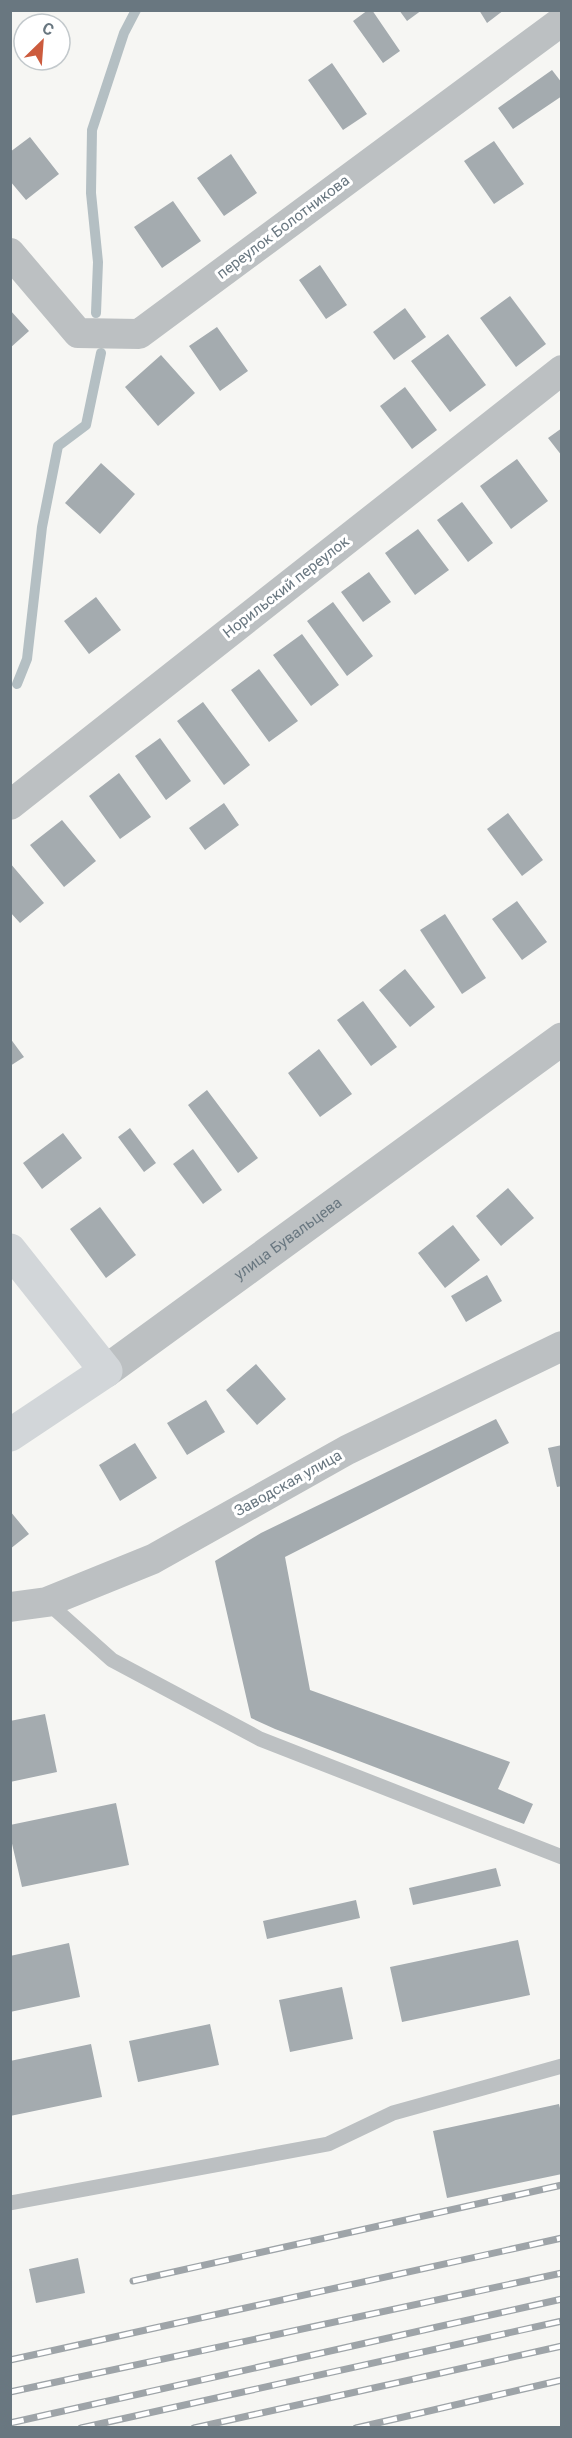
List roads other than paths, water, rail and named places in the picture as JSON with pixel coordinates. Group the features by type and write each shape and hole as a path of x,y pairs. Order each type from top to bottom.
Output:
{"main road":[{"path":"10,1250 106,1371"},
{"name":"улица Бувальцева","path":"10,1435 106,1371"}],"street":[{"name":"переулок Болотникова","path":"10,253 78,333 139,334 561,21"},
{"name":"Норильский переулок","path":"10,805 561,370"},
{"name":"улица Бувальцева","path":"106,1371 561,1039"},
{"name":"Заводская улица","path":"10,1607 47,1602 153,1559 347,1450 561,1346"}],"lane":[{"path":"47,1602 112,1660 260,1739 561,1857"},
{"path":"10,2203 328,2144 393,2113 561,2066"}],"waterway":[{"path":"96,313 98,262 91,193 92,130 124,33 136,10"},
{"path":"17,684 27,659 42,527 58,446 86,425 101,353"}],"railway":[{"path":"133,2281 562,2185"},
{"path":"10,2360 562,2238"},
{"path":"10,2392 562,2273"},
{"path":"10,2423 562,2299"},
{"path":"81,2428 562,2321"},
{"path":"194,2428 562,2346"},
{"path":"356,2428 562,2380"}]}
